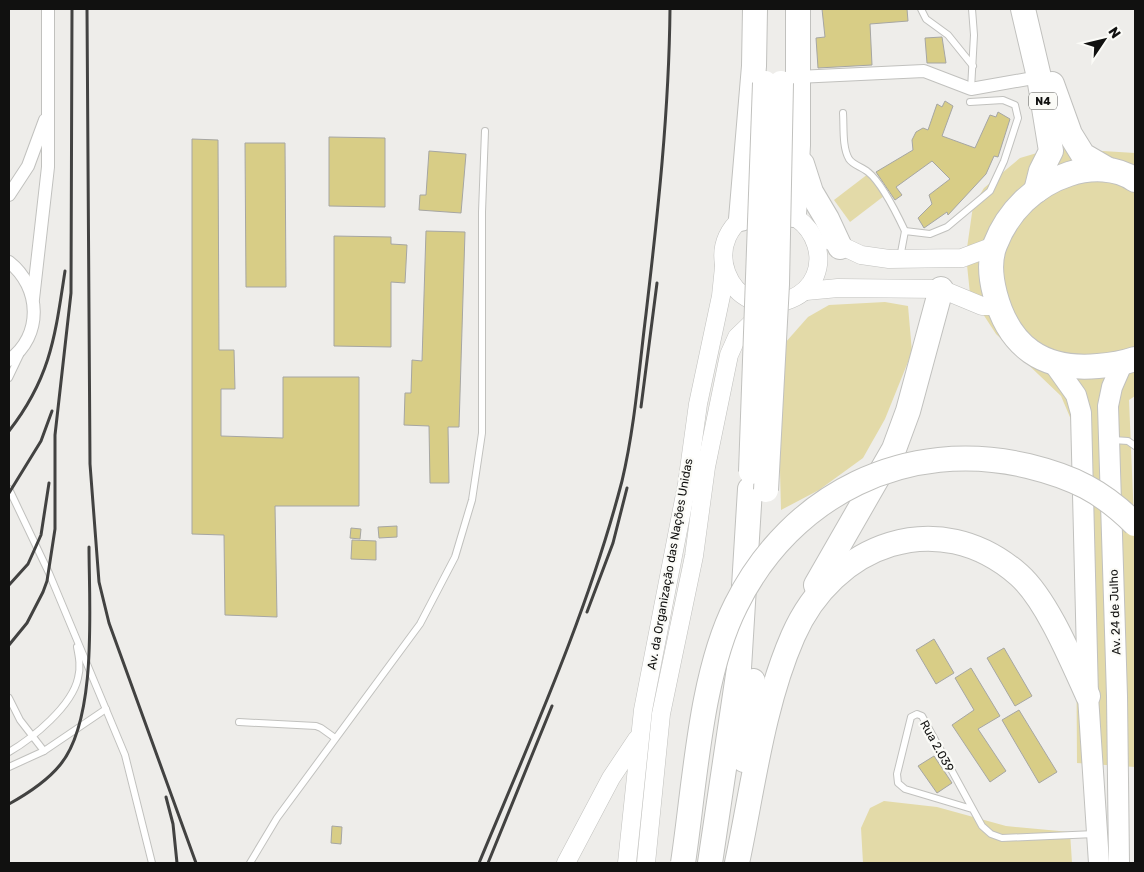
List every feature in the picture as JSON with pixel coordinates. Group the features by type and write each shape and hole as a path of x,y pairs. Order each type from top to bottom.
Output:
{"highway":[{"path":"741,218 754,66 755,9"},
{"path":"766,9 781,81 807,183 840,247"},
{"path":"710,863 739,668 758,490 781,81 782,9"},
{"path":"781,81 798,9"},
{"name":"N4","path":"1024,9 1039,77 1051,152 1041,171 1036,191"},
{"name":"N4","path":"1038,9 1050,78 1070,134 1083,155 1107,169"},
{"path":"798,145 801,220"},
{"path":"1128,361 1082,368 1054,364 1034,354 1020,343 1007,328 998,306 991,264 994,246 1012,215 1036,191 1056,178 1078,171 1107,169 1135,180"},
{"path":"736,863 756,764 779,672 829,560 894,449 908,411 941,289"},
{"path":"683,863 704,714 719,646 735,607 749,580 787,533 810,511 858,483 889,470 918,462 969,458 998,459 1051,472 1097,491 1135,524"},
{"path":"728,863 750,717 760,594 758,490"},
{"path":"806,611 819,591 850,563 886,544 928,539 973,547 998,560 1020,575 1034,593 1062,641 1088,703"}],"main road":[{"path":"994,246 962,258 950,260 900,259 861,255 840,247 801,220 772,208 751,213 741,218 728,235 723,256 724,267 728,277 741,293 760,302 770,304 790,300 806,291 838,288 941,289 982,306 998,306"},
{"path":"801,220 816,242 818,258 815,274 806,291"},
{"name":"Av. da Organização das Nações Unidas","path":"627,863 640,734 685,494 692,438 722,296 724,267"},
{"name":"Av. da Organização das Nações Unidas","path":"646,863 660,714 694,556 706,467 729,355 737,337 748,329 770,304"},
{"name":"Av. 24 de Julho","path":"1119,863 1117,696 1108,406 1112,387 1128,361"},
{"path":"1054,364 1076,395 1081,413 1088,703 1099,863"},
{"path":"566,863 611,778 640,734"}],"street":[{"path":"9,360 26,343 34,322 33,300 48,167 48,9"},
{"path":"781,81 924,71 971,89 1039,77"},
{"path":"9,195 28,166 48,108"},
{"path":"9,262 24,277 33,300"}],"lane":[{"path":"921,9 926,19 948,35 973,66"},
{"path":"971,89 974,34 972,9"},
{"path":"905,230 930,234 947,227 990,191 1004,162 1018,118 1015,105 1003,100 970,102"},
{"path":"843,113 845,146 849,160 868,172 897,214 905,230 900,259"},
{"path":"250,863 278,818 420,624 455,557 472,500 482,433 482,212 485,131"},
{"path":"9,378 26,343"},
{"path":"1109,440 1128,441 1135,446"},
{"path":"9,489 74,631 125,755 152,863"},
{"path":"9,752 60,710 70,696 78,678 79,658 74,631"},
{"path":"9,698 20,720 44,751"},
{"path":"9,767 44,751 106,709"},
{"name":"Rua 2.039","path":"972,809 905,789 898,783 896,774 911,717 916,714 922,716 972,809 991,834 1002,838 1098,834"},
{"path":"239,722 316,726 322,728 335,738"}],"shaded area":[{"path":"1054,148 1135,153 1135,396 1129,400 1135,544 1135,767 1077,763 1075,429 1061,396 996,334 970,294 966,255 973,206 984,188 1020,158"},
{"path":"868,174 884,196 850,222 834,200"},
{"path":"885,302 908,306 912,352 885,419 863,458 819,490 781,510 779,430 785,343 808,317 829,305"},
{"path":"884,801 937,807 1006,826 1070,832 1072,863 863,863 861,828 870,808"}],"building":[{"path":"822,9 907,9 908,21 870,24 872,65 818,68 816,38 825,37"},
{"path":"942,37 946,63 927,63 925,38"},
{"path":"945,101 953,106 942,136 975,148 990,115 996,117 998,112 1010,119 998,157 994,156 986,174 948,215 947,212 924,228 918,218 932,204 929,195 950,179 932,161 896,187 902,195 895,200 876,172 913,150 912,140 916,132 923,128 928,130 937,104 942,107"},
{"path":"329,137 385,138 385,207 329,206"},
{"path":"192,139 218,140 219,350 234,350 235,389 221,389 221,436 283,438 283,377 359,377 359,506 275,506 277,617 225,615 224,535 192,534"},
{"path":"245,143 285,143 286,287 246,287"},
{"path":"429,151 466,154 461,213 419,210 420,195 426,195"},
{"path":"426,231 465,232 459,427 448,427 449,483 430,483 429,426 404,425 405,393 411,393 412,360 422,361"},
{"path":"334,236 391,237 391,244 407,245 405,283 391,282 391,347 334,346"},
{"path":"397,526 397,537 379,538 378,527"},
{"path":"351,528 361,529 360,539 350,538"},
{"path":"352,540 376,541 376,560 351,559"},
{"path":"934,639 954,673 936,684 916,650"},
{"path":"1004,648 1032,696 1015,706 987,658"},
{"path":"971,668 1000,716 978,729 1006,771 990,782 952,725 974,710 955,678"},
{"path":"1019,710 1057,772 1039,783 1002,720"},
{"path":"934,756 952,783 937,793 918,766"},
{"path":"332,826 342,827 341,844 331,843"}],"railway":[{"path":"9,645 27,623 43,592 47,581 55,529 55,435 71,293 72,9"},
{"path":"87,9 90,464 99,582 109,623 196,863"},
{"path":"479,863 576,626 593,578 622,481 636,398 659,200 668,85 670,9"},
{"path":"9,431 23,411 43,374 54,336 65,271"},
{"path":"641,407 657,283"},
{"path":"9,493 41,441 52,411"},
{"path":"9,585 28,564 41,535 49,483"},
{"path":"587,612 613,543 627,488"},
{"path":"9,804 36,787 60,765 72,745 81,720 89,660 89,547"},
{"path":"488,863 552,706"},
{"path":"166,797 173,824 177,863"}]}
